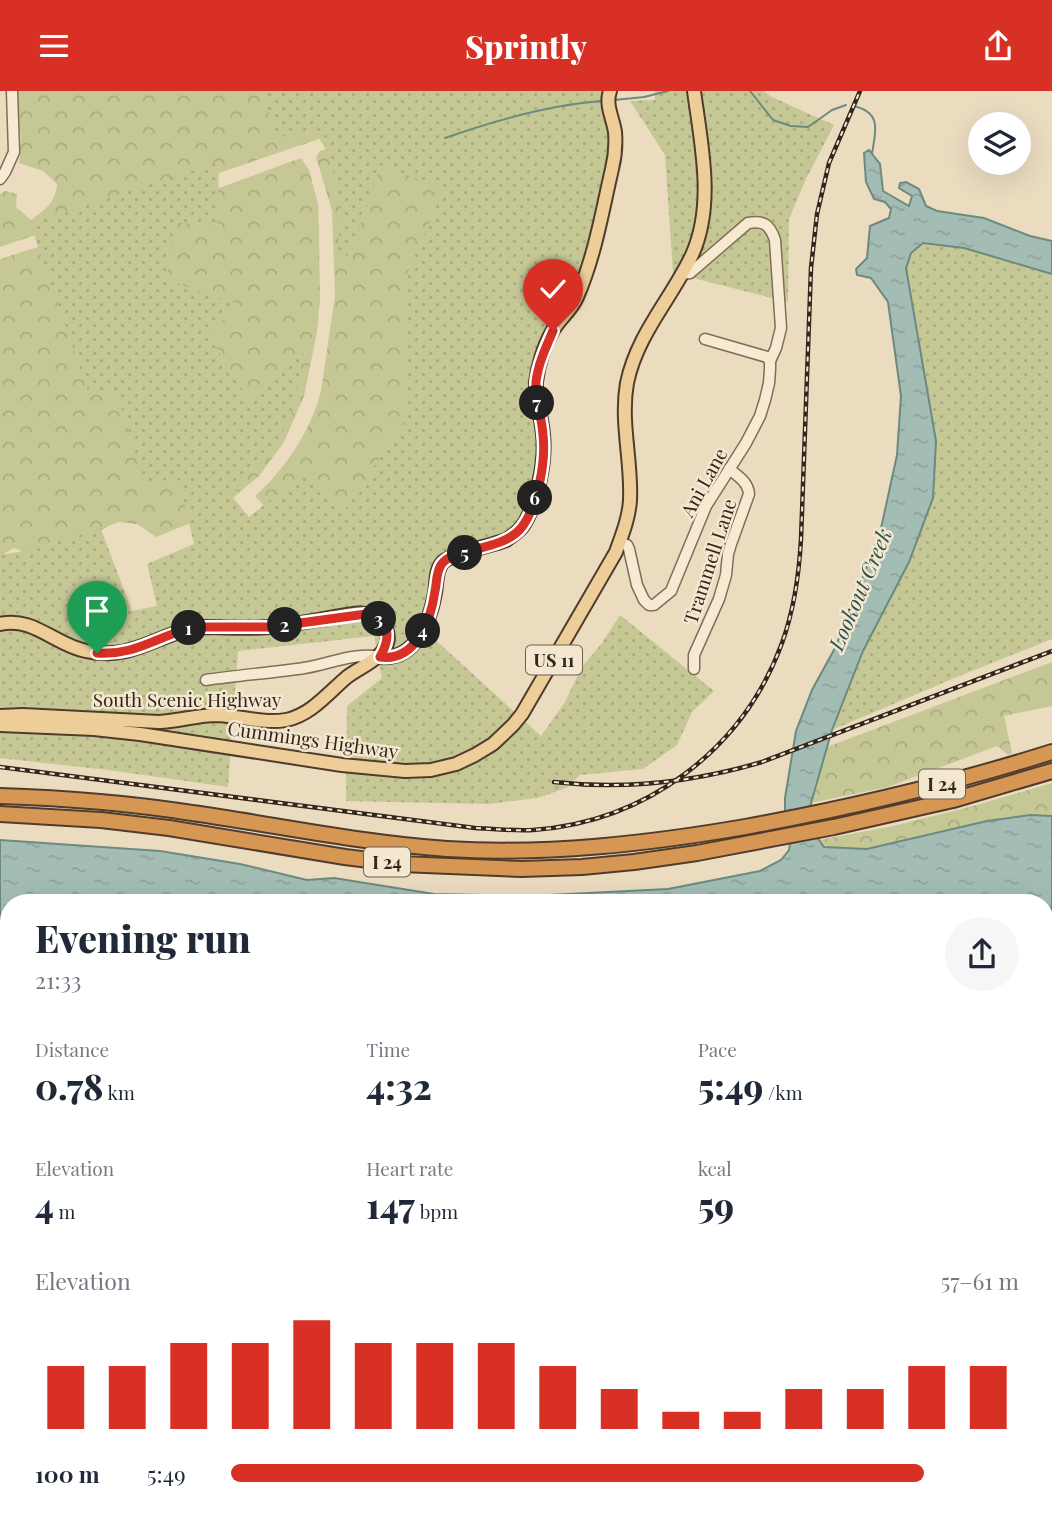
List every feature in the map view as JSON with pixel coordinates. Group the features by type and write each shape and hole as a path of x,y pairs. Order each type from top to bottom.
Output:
{"highway":[{"name":"I 24","path":"0,796 119,803 390,844 494,851 554,850 688,837 830,811 957,781 1052,752"},
{"name":"I 24","path":"0,814 101,820 169,828 401,864 521,869 582,867 697,853 835,827 953,800 1052,771"}],"main road":[{"name":"South Scenic Highway","path":"0,716 159,722 216,715 288,720 313,707 351,674 380,657 398,655 416,642 431,612 438,571 445,560 514,535 528,516 540,483 544,450 536,400 536,380 548,341 576,297 594,249 615,151 615,132 607,98 610,91"},
{"name":"Cummings Highway","path":"0,725 140,734 342,765 405,771 432,770 456,764 493,744 522,714 595,590 625,529 629,502 624,425 628,381 641,342 682,274 702,224 705,190 694,91"},
{"path":"0,624 11,622 30,625 65,645 88,652 112,653 138,649 190,628 271,627 366,614 379,619 387,632 386,646 380,657"}],"street":[{"path":"0,179 14,152 12,91"},
{"name":"Ani Lane","path":"620,542 629,549 641,595 649,605 654,605 671,591 706,506 746,443 762,408 769,383 770,361 781,328 772,229 756,221 748,223 697,268 682,274"},
{"path":"705,339 767,357 770,361"},
{"name":"Trammell Lane","path":"695,669 694,655 719,599 726,575 728,554 749,494 744,482 729,469"},
{"path":"206,680 309,667 355,656 380,657"}],"green space":[{"path":"17,91 606,91 610,139 608,162 597,202 405,110 0,247 0,194 5,191 17,194 16,207 31,220 52,201 57,184 43,171 19,163 21,137 17,121"},
{"path":"261,91 603,91 600,97 607,128 608,154 586,255 571,297 547,329 536,462 525,508 518,522 508,532 443,552 434,560 429,572 425,602 417,620 431,636 541,736 565,702 581,668 620,615 714,691 692,712 677,745 643,769 580,775 566,788 538,798 488,804 346,801 347,706 382,678 374,636 238,651 228,787 0,758 0,555 81,535 99,524 132,611 157,606 147,564 194,544 179,480 144,481 117,393 89,394 30,223 219,162 217,227 174,222 167,280 238,304 209,336 249,400 304,352 293,408 279,440 231,495 249,517 302,474 343,513 404,421 405,278 444,189 381,165 350,256 337,254 342,210 329,154 313,129 277,138"},
{"path":"655,91 763,91 834,125 789,219 788,302 673,273 665,155 630,101 655,100"},
{"path":"399,127 595,211 590,243 548,326 536,431 536,467 528,503 518,524 505,535 445,554 438,560 431,575 425,615 417,630 284,527 255,496 277,474 296,448 321,391 335,296 332,211 316,157 320,151"},
{"path":"301,158 309,170 318,204 320,300 317,332 304,396 284,442 259,476 222,507 156,537 137,524 119,522 93,537 27,553 14,548 0,556 0,259 189,199"},
{"path":"923,243 964,248 1052,274 1052,639 832,730 863,651 909,562 933,498 905,268 911,253"},
{"path":"1052,662 1052,706 1004,716 1012,753 1008,755 997,746 888,787 811,803 827,747"},
{"path":"1052,783 1052,816 1030,815 987,821 867,849 824,847 819,840 893,826"}],"water":[{"name":"Lookout Creek","path":"869,150 880,164 883,191 909,206 912,196 899,188 900,183 906,182 919,189 926,206 937,211 984,218 1030,236 1052,241 1052,274 964,248 923,243 911,253 906,268 936,441 933,498 909,562 863,651 832,730 811,803 812,830 824,847 867,849 987,821 1030,815 1052,816 1052,894 568,894 668,889 760,871 781,860 789,850 791,837 785,815 785,798 796,731 812,690 835,648 880,533 897,455 901,396 888,302 871,278 857,275 856,269 867,258 870,226 889,218 891,209 885,202 874,199 866,182 864,153"},
{"path":"0,840 160,851 240,864 307,880 334,878 434,894 0,894"}],"waterway":[{"path":"614,100 668,91"},
{"path":"750,91 773,120 791,126 808,127 832,110 846,105"},
{"path":"445,138 522,114 602,101"},
{"path":"853,106 869,113 873,118 875,130 872,153"}],"railway":[{"path":"0,767 475,828 519,830 575,824 614,812 651,796 685,774 716,747 743,716 765,681 790,618 800,552 811,268 817,214 829,163 860,91"},
{"path":"554,782 607,785 659,783 736,769 762,762 1052,651"}],"route":[{"path":"97,653 129,651 190,628 271,627 358,614 374,615 384,626 387,639 380,657 404,653 416,642 427,622 438,571 445,560 506,540 522,527 528,516 540,483 544,450 536,400 536,380 553,331"}]}
